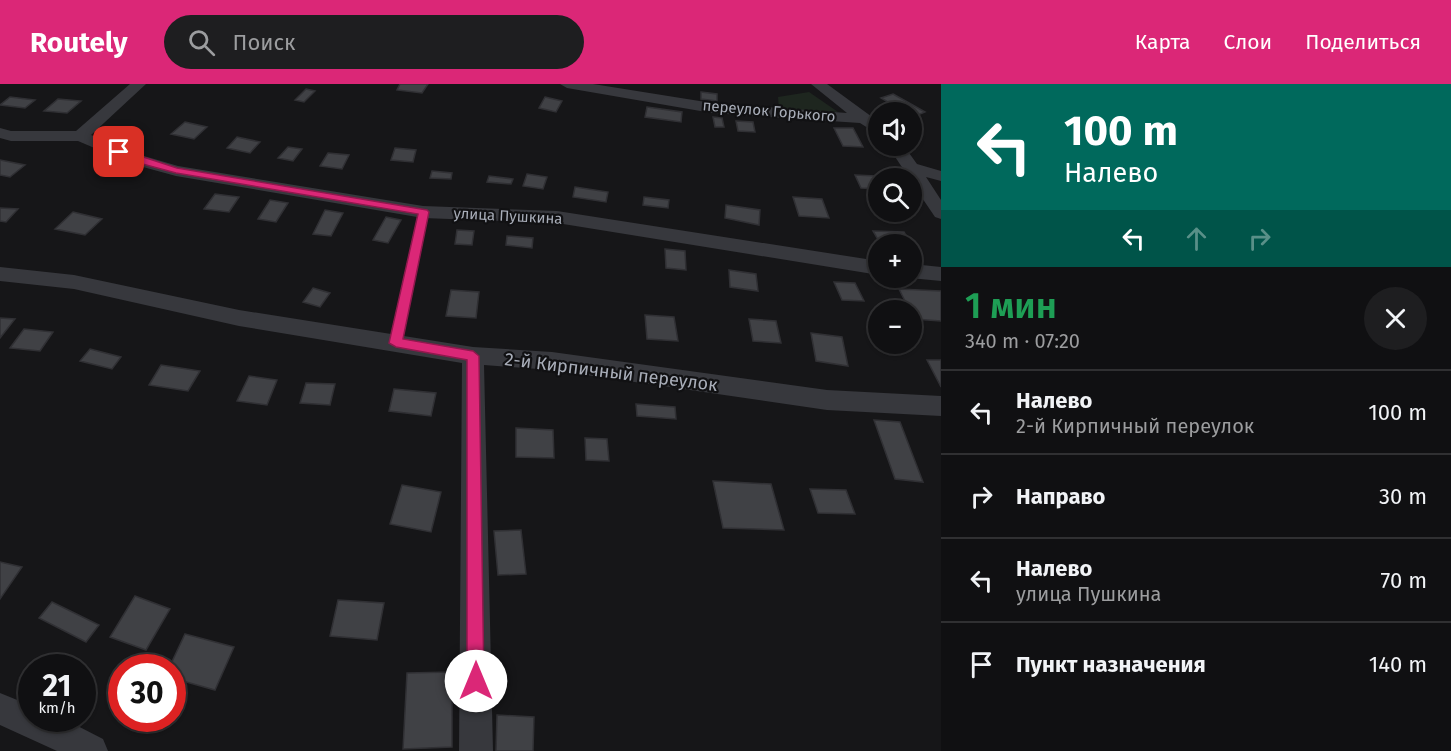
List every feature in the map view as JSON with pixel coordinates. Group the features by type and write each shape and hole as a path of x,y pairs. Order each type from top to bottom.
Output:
{"street":[{"path":"80,136 139,84"},
{"name":"переулок Горького","path":"567,84 664,98 712,108 864,119"},
{"path":"651,84 664,98"},
{"path":"818,84 868,122"},
{"name":"улица Пушкина","path":"0,134 80,136 138,160 176,171 423,212 557,217 868,266"},
{"path":"903,156 911,168"},
{"path":"922,171 941,176"},
{"path":"922,184 941,213"},
{"path":"922,272 941,274"},
{"name":"2-й Кирпичный переулок","path":"0,274 74,282 239,318 473,356 552,362 828,400 941,406"},
{"path":"473,356 476,751"},
{"path":"0,709 57,733 91,751"}],"lane":[{"path":"396,343 423,212"}],"shaded area":[{"path":"809,92 838,112 779,109 778,97"}],"building":[{"path":"400,84 428,84 422,93 397,90"},
{"path":"306,89 315,91 304,102 295,100"},
{"path":"701,92 717,94 717,101 701,99"},
{"path":"893,94 907,102 888,102 881,98"},
{"path":"10,97 35,100 25,108 0,105"},
{"path":"545,97 562,101 556,112 539,108"},
{"path":"58,99 81,101 67,113 44,111"},
{"path":"647,107 682,112 681,122 645,117"},
{"path":"713,117 722,118 724,127 715,127"},
{"path":"736,121 753,122 755,132 738,131"},
{"path":"185,122 207,127 194,139 171,134"},
{"path":"834,128 853,128 863,147 843,146"},
{"path":"237,137 260,142 250,153 227,148"},
{"path":"288,147 302,149 293,161 278,158"},
{"path":"395,148 416,150 413,162 391,160"},
{"path":"328,153 349,155 342,169 320,166"},
{"path":"0,160 25,165 10,177 0,175"},
{"path":"432,171 452,173 451,179 430,178"},
{"path":"527,174 547,177 543,189 523,186"},
{"path":"855,175 868,176 868,188 861,188"},
{"path":"489,176 513,179 511,184 487,182"},
{"path":"575,187 608,192 606,202 573,197"},
{"path":"215,194 239,197 229,212 204,209"},
{"path":"644,197 669,200 668,208 643,205"},
{"path":"793,197 822,199 829,218 799,216"},
{"path":"270,200 288,203 276,222 258,219"},
{"path":"726,205 760,210 759,225 725,218"},
{"path":"0,208 18,209 6,222 0,221"},
{"path":"325,210 343,213 331,236 313,234"},
{"path":"73,212 102,219 85,235 55,229"},
{"path":"386,217 401,220 388,243 373,240"},
{"path":"457,230 474,231 472,245 455,244"},
{"path":"873,231 904,232 905,234 875,234"},
{"path":"507,236 533,238 532,248 506,245"},
{"path":"665,249 685,251 686,270 666,268"},
{"path":"729,270 756,274 758,291 730,287"},
{"path":"834,282 855,283 864,301 842,300"},
{"path":"313,288 330,293 320,307 303,302"},
{"path":"899,289 941,291 941,321 922,320 922,300 904,300"},
{"path":"451,290 479,292 476,318 446,316"},
{"path":"645,315 674,317 678,341 647,339"},
{"path":"0,318 15,319 0,338"},
{"path":"749,319 776,321 781,343 753,341"},
{"path":"24,329 53,332 40,351 10,348"},
{"path":"811,333 842,337 848,366 816,361"},
{"path":"90,349 121,357 112,369 80,361"},
{"path":"927,360 941,360 941,387"},
{"path":"161,365 200,371 188,391 149,385"},
{"path":"249,376 277,380 267,405 237,401"},
{"path":"306,383 335,384 330,405 300,403"},
{"path":"394,389 436,393 431,416 389,411"},
{"path":"636,404 675,407 676,419 637,416"},
{"path":"874,420 900,422 923,482 895,479"},
{"path":"516,428 553,430 554,458 516,457"},
{"path":"585,438 607,439 609,461 586,460"},
{"path":"713,481 771,484 784,530 723,528"},
{"path":"402,485 441,492 431,532 390,524"},
{"path":"810,489 846,490 855,514 818,513"},
{"path":"521,530 526,574 498,575 494,531"},
{"path":"0,562 22,567 0,599"},
{"path":"135,596 170,609 146,650 110,637"},
{"path":"338,600 384,603 377,640 330,636"},
{"path":"52,602 99,625 86,642 39,618"},
{"path":"185,634 234,647 215,690 186,682 186,654 176,654"},
{"path":"452,672 452,747 403,749 407,673"},
{"path":"497,715 534,717 533,751 496,751"}],"route":[{"path":"119,152 176,171 423,212 396,343 473,356 476,681"}]}
